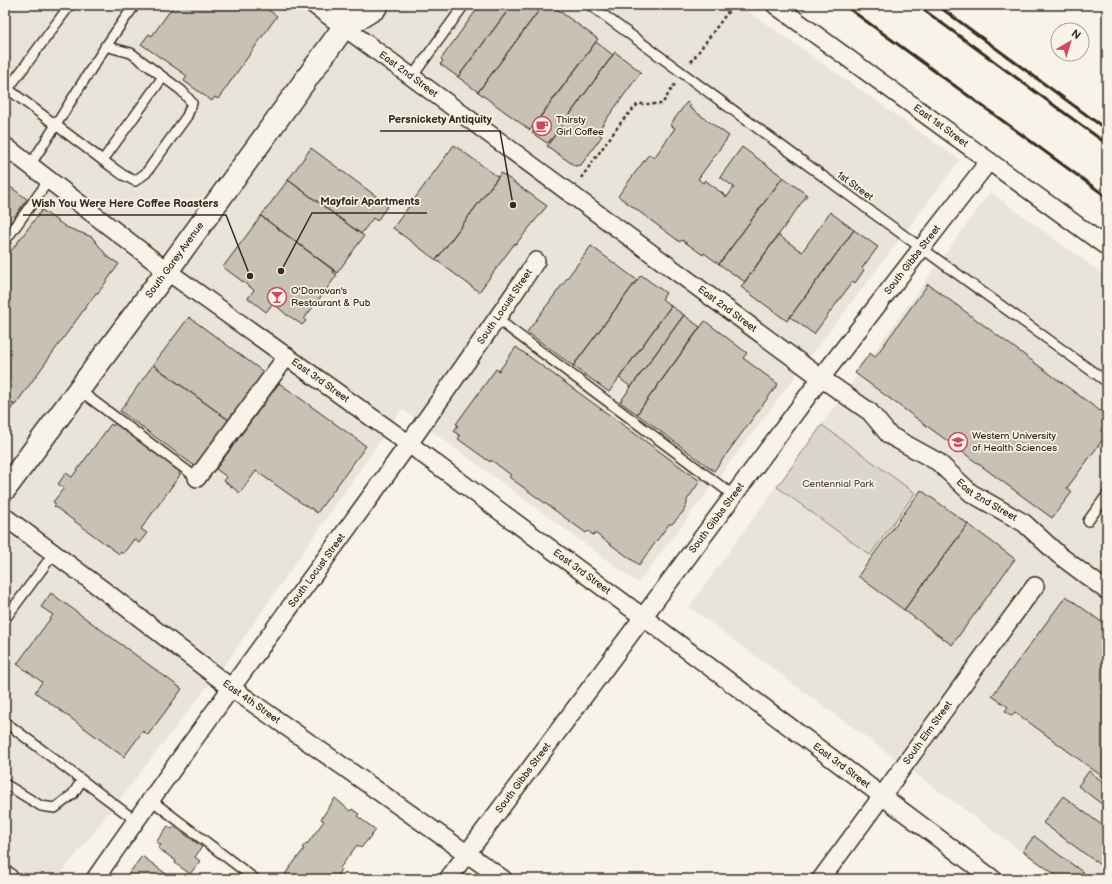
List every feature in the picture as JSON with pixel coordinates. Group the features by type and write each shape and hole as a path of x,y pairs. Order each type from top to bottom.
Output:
{"main road":[{"path":"344,27 346,5"},
{"path":"344,27 377,5"},
{"name":"South Garey Avenue","path":"5,489 167,271 344,27"}],"street":[{"name":"East 2nd Street","path":"314,5 821,378 870,412 889,435 938,462 971,493 1024,523 1059,555 1107,591"},
{"name":"East 1st Street","path":"775,5 1107,247"},
{"name":"East 3rd Street","path":"5,146 167,271 409,444 993,879"},
{"name":"South Gibbs Street","path":"448,879 821,378 989,161"},
{"name":"South Locust Street","path":"95,879 135,820 151,800 230,687 409,444 536,261"},
{"path":"197,478 287,356"},
{"name":"East 4th Street","path":"5,517 230,687 503,879"},
{"name":"South Elm Street","path":"821,879 972,671 1036,586"}],"lane":[{"path":"70,5 8,89 123,175 135,181 146,173 187,116 192,103 182,91 131,53 105,46"},
{"path":"30,165 57,126 105,46 135,5"},
{"path":"412,77 464,5"},
{"name":"1st Street","path":"590,5 873,213 1107,382"},
{"path":"103,160 163,77"},
{"path":"5,241 49,180"},
{"path":"497,319 733,495"},
{"path":"79,390 197,478"},
{"path":"1088,521 1107,495"},
{"path":"5,619 54,553"},
{"path":"5,722 135,820"},
{"path":"5,784 41,806 55,808 72,794 82,780"},
{"path":"151,800 255,879"}],"path":[{"path":"580,178 622,121 638,104 662,104 733,5"}],"shaded area":[{"path":"5,5 739,5 960,160 638,583 402,409 229,659 57,879 5,879"},
{"name":"Western University of Health Sciences","path":"990,192 1107,277 1107,879 1059,879 689,607"}],"green space":[{"name":"Centennial Park","path":"822,425 915,493 870,555 777,487"}],"building":[{"path":"174,5 261,5 277,16 218,99 215,97 212,101 184,81 187,76 141,44 149,34 152,36"},
{"path":"480,5 512,5 458,77 440,64 443,61 441,59"},
{"path":"512,5 543,5 478,92 458,77"},
{"path":"543,5 551,5 598,39 530,130 478,92"},
{"path":"596,42 613,55 551,140 547,143 532,133 535,129 533,127"},
{"path":"615,52 641,72 597,132 602,136 581,165 575,166 547,146"},
{"path":"687,102 691,105 689,107 729,136 698,179 703,183 705,180 727,197 734,187 720,177 742,147 783,177 719,264 682,240 680,242 618,196 649,154 654,158 675,128 670,125"},
{"path":"454,145 498,177 436,260 393,228"},
{"path":"311,148 388,205 377,221 373,218 361,234 288,180"},
{"path":"501,173 547,206 516,244 515,243 479,292 436,260"},
{"path":"783,177 807,195 745,282 719,264"},
{"path":"288,180 364,236 337,273 261,216"},
{"path":"5,183 27,199 5,230"},
{"path":"42,210 66,227 92,237 108,257 119,264 98,293 96,293 15,405 5,398 5,259"},
{"path":"830,212 854,230 787,321 741,287 778,235 802,252"},
{"path":"261,216 334,270 333,272 337,275 304,319 306,321 302,325 288,316 273,303 266,312 248,298 254,290 223,267"},
{"path":"854,230 878,247 862,268 864,270 855,283 853,281 814,334 790,317"},
{"path":"591,246 637,280 573,366 527,332"},
{"path":"641,275 666,293 662,299 671,306 609,392 573,366"},
{"path":"928,284 1107,416 1107,434 1067,488 1072,492 1052,518 855,373 870,353 875,357"},
{"path":"671,306 684,315 631,387 619,378"},
{"path":"684,315 700,327 637,414 620,402"},
{"path":"189,317 265,373 230,421 153,365"},
{"path":"705,321 747,353 743,358 778,384 714,471 637,414"},
{"path":"516,347 700,481 687,500 687,504 683,512 672,524 669,524 639,565 595,533 593,535 588,531 586,533 509,477 511,475 491,460 490,462 458,439 460,436 454,431 458,425 456,424 496,369 499,371"},
{"path":"153,365 230,421 196,467 120,411"},
{"path":"279,383 366,446 317,513 256,471 240,493 224,481 227,477 216,469"},
{"path":"5,398 14,405 5,417"},
{"path":"115,423 180,472 180,475 141,529 147,533 139,543 134,539 123,554 121,552 119,554 54,506 56,504 53,502 64,488 58,484 66,473 72,477 111,424 113,426"},
{"path":"921,490 968,524 904,610 858,576"},
{"path":"968,524 1015,559 952,645 904,610"},
{"path":"51,593 182,689 148,735 143,731 124,757 35,692 42,682 17,664 53,615 41,607"},
{"path":"1066,596 1107,626 1107,780 1015,712 1012,716 1005,711 1008,707 992,696"},
{"path":"1089,771 1107,785 1107,808 1078,786"},
{"path":"1063,796 1107,829 1107,870 1043,823"},
{"path":"335,798 350,811 352,809 359,814 357,816 376,830 361,848 357,845 340,868 341,869 335,879 291,879 285,874 304,849 302,848 306,843 307,844 324,821 321,819"},
{"path":"168,826 172,829 174,826 202,847 195,857 200,861 190,874 175,863 176,861 158,848 161,845 156,842"},
{"path":"1034,836 1092,879 1061,879 1023,851"},
{"path":"142,856 173,879 125,879"}],"railway":[{"path":"844,5 1107,197"},
{"path":"917,5 1107,144"},
{"path":"937,5 1107,130"}],"place":[{"name":"Thirsty Girl Coffee","path":"542,126"},
{"name":"Persnickety Antiquity","path":"513,205"},
{"name":"Mayfair Apartments","path":"281,271"},
{"name":"Wish You Were Here Coffee Roasters","path":"250,276"},
{"name":"O'Donovan's Restaurant & Pub","path":"277,297"},
{"name":"Western University of Health Sciences","path":"958,442"}]}
